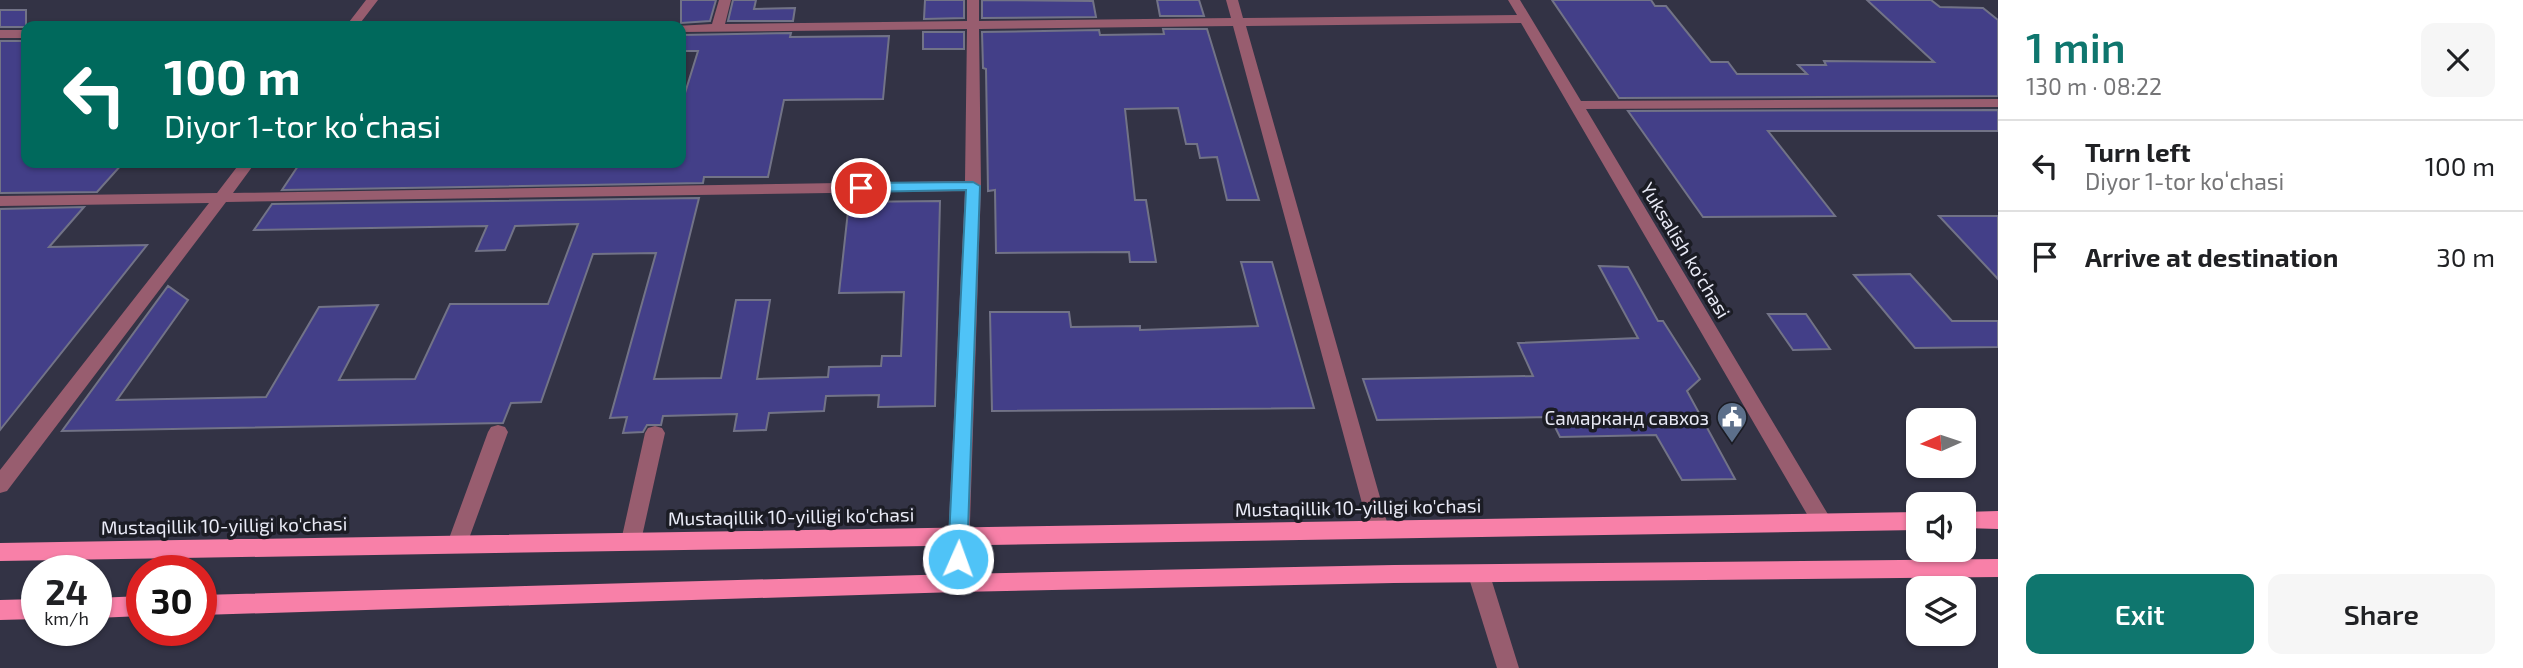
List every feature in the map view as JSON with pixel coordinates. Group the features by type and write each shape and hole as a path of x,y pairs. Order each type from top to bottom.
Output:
{"main road":[{"path":"1976,520 1998,520"},
{"name":"Mustaqillik 10-yilligi ko'chasi","path":"0,552 1906,521"},
{"path":"217,604 957,583 1998,568"},
{"path":"0,610 21,609"}],"street":[{"path":"356,21 372,0"},
{"path":"717,28 725,0"},
{"path":"957,583 973,186 973,0"},
{"path":"1232,0 1379,529"},
{"name":"Yuksalish ko'chasi","path":"1514,0 1822,522"},
{"path":"686,28 1525,19"},
{"path":"0,34 21,34"},
{"path":"1576,105 1998,103"},
{"path":"0,485 244,168"},
{"path":"0,201 973,186"},
{"path":"457,544 498,432"},
{"path":"631,541 655,433"},
{"path":"1479,575 1508,668"}],"building":[{"path":"681,0 716,0 710,21 681,21"},
{"path":"733,0 756,0 754,9 795,8 793,21 728,21"},
{"path":"925,0 964,0 964,18 924,19"},
{"path":"982,0 1093,1 1096,17 982,18"},
{"path":"1157,0 1199,0 1204,16 1160,16"},
{"path":"1552,0 1651,0 1655,6 1666,6 1711,62 1728,62 1737,74 1807,74 1798,65 1826,65 1824,61 1934,62 1867,0 1931,0 1940,7 1983,8 1998,20 1998,96 1619,98"},
{"path":"0,10 26,10 26,21 21,21 21,27 0,27"},
{"path":"1163,29 1207,29 1259,200 1227,200 1217,157 1200,158 1197,144 1186,144 1178,108 1125,109 1135,200 1146,200 1156,262 1130,262 1129,252 996,253 995,190 988,191 986,69 983,68 982,32 1099,30 1100,35 1164,34"},
{"path":"923,32 964,32 964,49 923,49"},
{"path":"791,33 790,37 889,36 883,99 784,100 768,177 704,177 703,183 282,190 297,168 686,168 686,90 698,51 686,51 686,35"},
{"path":"0,41 21,41 21,168 119,168 97,192 0,193"},
{"path":"1998,110 1998,131 1768,131 1835,216 1703,217 1628,111"},
{"path":"699,198 654,379 721,378 736,300 770,300 757,379 828,377 829,367 881,366 882,356 901,356 904,292 839,293 849,202 940,201 935,406 878,407 879,395 826,396 824,411 769,413 766,430 734,431 737,414 663,416 661,425 647,425 643,432 623,433 627,417 610,418 656,253 593,254 541,402 511,403 503,423 62,431 168,286 188,300 117,400 266,397 319,307 378,305 339,380 415,379 450,304 548,304 578,224 515,226 505,250 476,251 487,226 254,230 272,204"},
{"path":"84,207 49,247 147,245 0,430 0,209"},
{"path":"1939,216 1998,216 1998,279"},
{"path":"1241,262 1272,262 1314,408 992,411 990,312 1069,312 1071,327 1140,326 1140,330 1258,326"},
{"path":"1599,266 1628,267 1658,321 1663,321 1700,379 1687,391 1735,479 1682,480 1656,435 1560,437 1550,417 1377,420 1363,379 1533,376 1518,343 1638,338"},
{"path":"1910,274 1952,321 1998,321 1998,347 1915,348 1854,275"},
{"path":"1768,314 1806,314 1830,349 1793,350"}],"place":[{"name":"Самарканд савхоз","path":"1732,444"}],"route":[{"path":"861,188 973,186 958,559"}]}
